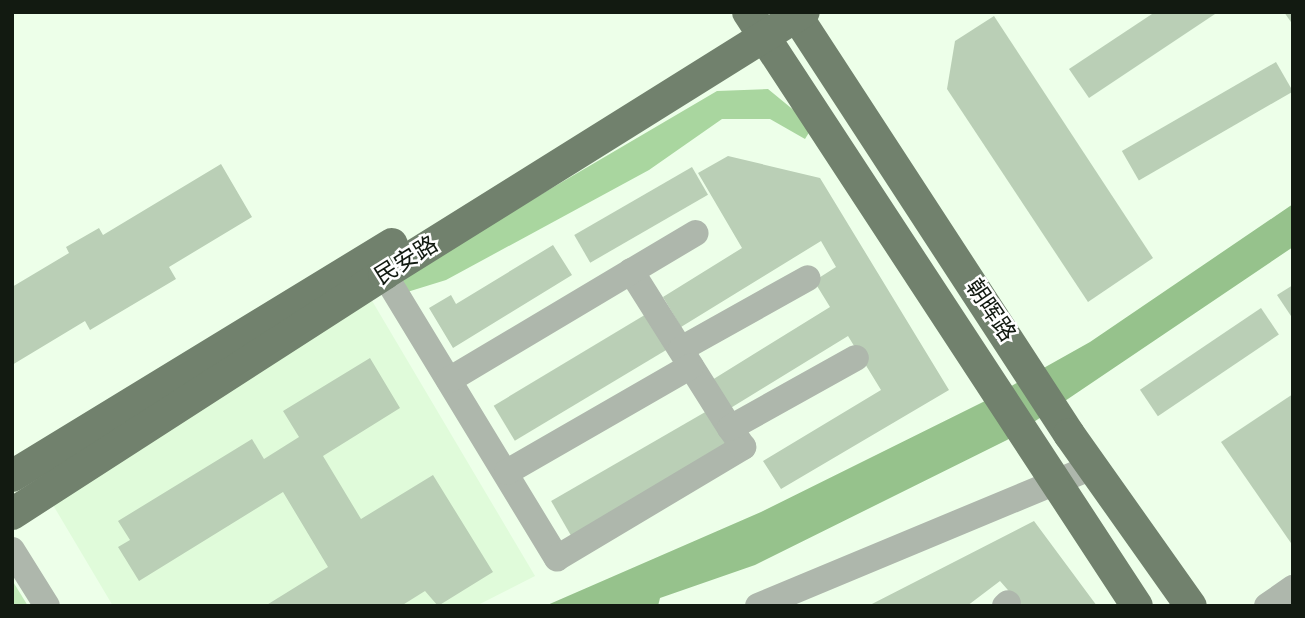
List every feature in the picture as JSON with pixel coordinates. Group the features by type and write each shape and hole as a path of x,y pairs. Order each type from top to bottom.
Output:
{"main road":[{"name":"民安路","path":"12,514 776,18"},
{"name":"民安路","path":"12,477 776,18"},
{"name":"朝晖路","path":"776,18 1016,347 1069,434 1191,606"},
{"name":"朝晖路","path":"776,18 984,374 1137,606"}],"street":[{"path":"449,380 696,233"},
{"path":"384,274 557,558 743,447 631,271"},
{"path":"506,472 808,278"},
{"path":"730,428 856,358"},
{"path":"758,606 1048,472 1092,467"},
{"path":"12,550 47,606"},
{"path":"1267,606 1293,588"}],"shaded area":[{"path":"768,89 813,126 805,139 770,119 722,119 649,170 446,280 404,293 395,280 717,91"},
{"path":"1293,204 1293,247 1007,440 755,565 660,598 658,606 545,606 761,512 983,402 1090,342"},
{"path":"368,294 535,576 476,606 113,606 53,505"},
{"path":"12,580 28,606 12,606"}],"building":[{"path":"1155,12 1218,12 1089,98 1069,69"},
{"path":"1284,12 1293,12 1293,25"},
{"path":"994,16 1153,258 1088,302 947,89 955,41"},
{"path":"1276,62 1293,91 1139,180 1122,151"},
{"path":"728,156 820,178 949,390 781,489 763,461 881,390 848,336 729,409 712,380 830,307 814,281 836,267 821,241 681,327 663,297 742,248 698,173"},
{"path":"221,164 252,217 169,267 176,279 90,330 85,321 12,365 12,287 69,253 66,247 99,228 103,235"},
{"path":"692,167 708,195 590,263 574,235"},
{"path":"553,245 572,275 453,348 429,308 451,295 456,304"},
{"path":"1293,285 1293,319 1277,295"},
{"path":"1261,308 1279,335 1158,416 1140,390"},
{"path":"648,313 669,348 515,441 494,406"},
{"path":"370,358 400,408 323,456 361,519 433,475 493,572 438,606 425,591 401,606 265,606 328,567 283,492 139,581 118,547 130,540 118,521 252,439 264,459 299,437 283,411"},
{"path":"1293,394 1293,546 1221,442"},
{"path":"707,411 727,446 571,536 551,501"},
{"path":"1034,521 1097,606 1022,606 1000,581 967,606 868,606"}]}
